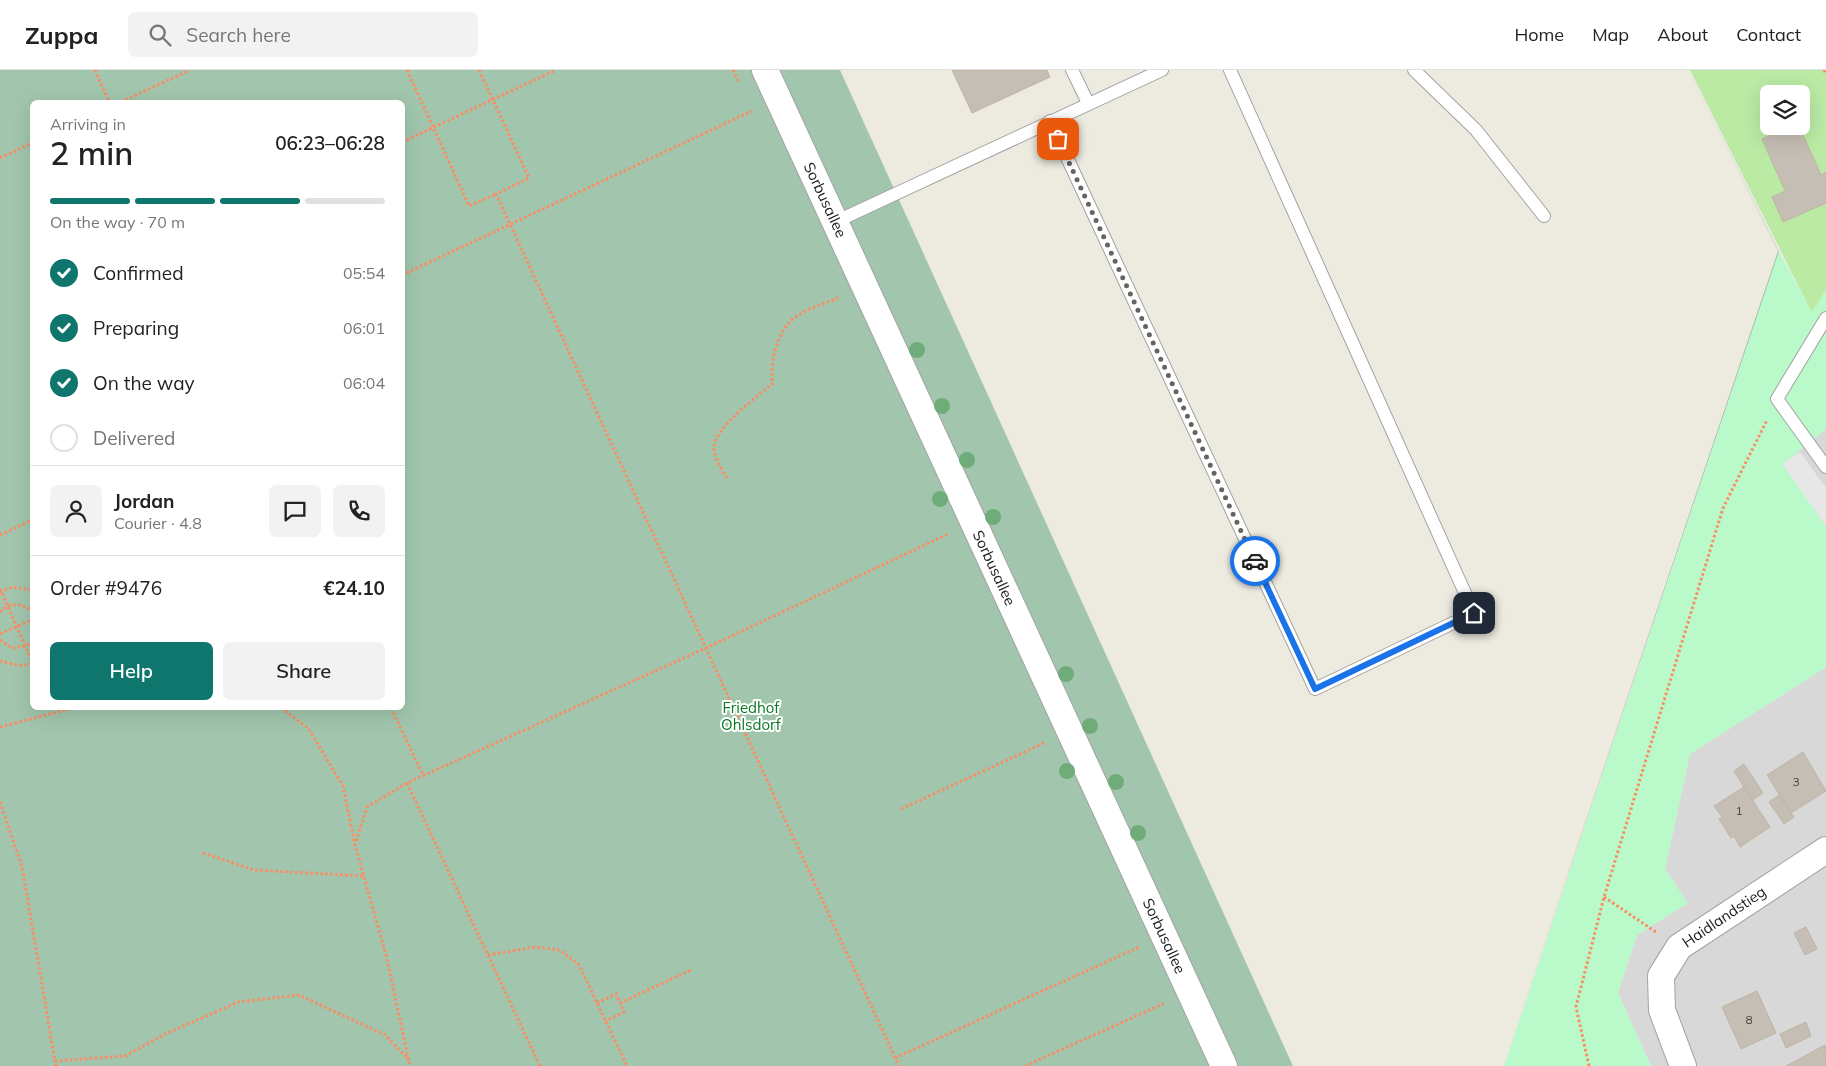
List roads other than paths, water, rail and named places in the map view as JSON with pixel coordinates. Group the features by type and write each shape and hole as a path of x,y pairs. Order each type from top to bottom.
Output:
{"street":[{"name":"Sorbusallee","path":"765,70 1224,1066"},
{"name":"Haidlandstieg","path":"1683,1066 1662,1010 1661,976 1679,947 1826,850"}],"lane":[{"path":"1072,70 1088,103"},
{"path":"835,222 1162,70"},
{"path":"1050,121 1315,689 1474,613 1230,70"},
{"path":"1414,70 1476,130 1544,216"},
{"path":"1826,318 1777,399 1826,467"}],"park label":[{"name":"Friedhof Ohlsdorf","path":"751,716"}]}
